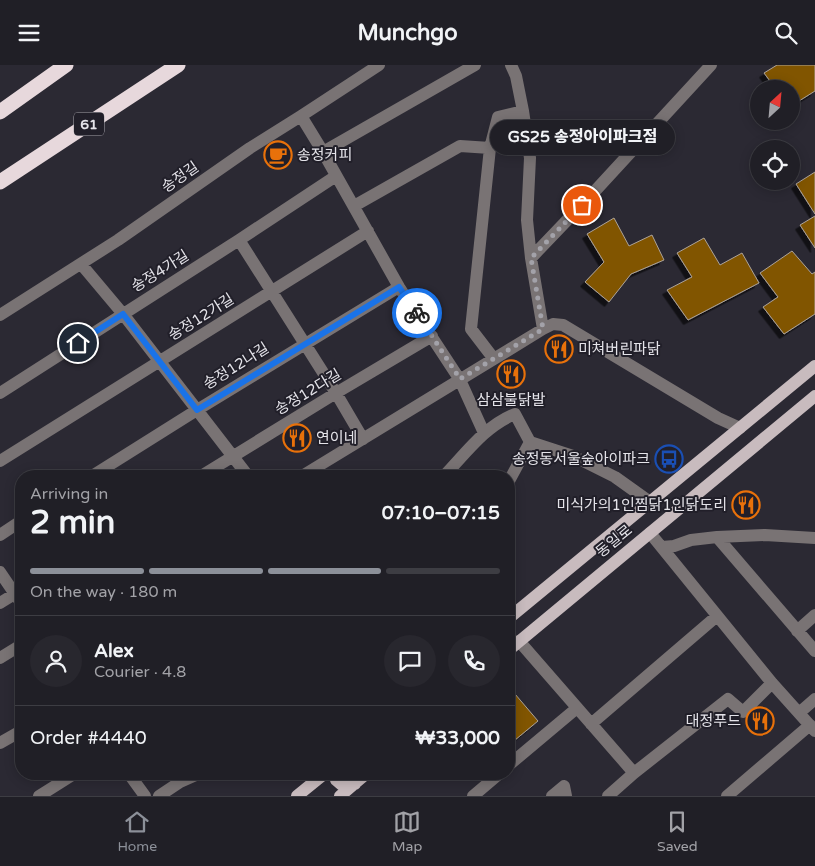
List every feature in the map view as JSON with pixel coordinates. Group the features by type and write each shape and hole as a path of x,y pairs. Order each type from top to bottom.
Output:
{"highway":[{"path":"0,112 66,65"},
{"name":"61","path":"0,183 178,65"}],"main road":[{"name":"동일로","path":"515,613 815,367"},
{"name":"동일로","path":"515,645 813,401"},
{"path":"298,796 317,780"},
{"path":"336,780 343,786 355,784"},
{"path":"340,796 359,780"}],"street":[{"name":"송정길","path":"0,315 118,240 250,148 301,117 379,65"},
{"path":"323,152 475,65"},
{"path":"510,65 516,76 524,111 530,158 527,220 531,258 543,329"},
{"path":"531,258 711,65"},
{"path":"494,359 472,329 490,149 498,117 524,111"},
{"path":"301,117 323,152 399,287 460,379 484,433"},
{"path":"354,206 460,146 490,149"},
{"name":"송정4가길","path":"0,393 336,176"},
{"name":"송정12가길","path":"0,461 368,231"},
{"path":"239,240 363,439"},
{"path":"81,264 123,314 244,470"},
{"name":"송정12나길","path":"102,470 399,287"},
{"path":"312,470 553,324 563,325 718,418 740,428"},
{"name":"송정12다길","path":"211,470 432,336"},
{"path":"450,470 484,433 506,417 515,414 530,442 573,456 590,464 615,477 650,502"},
{"path":"515,470 530,442"},
{"path":"0,535 15,525"},
{"path":"650,533 772,683 812,728 728,796"},
{"path":"662,547 691,540 717,537 765,535 815,538"},
{"path":"717,537 815,651"},
{"path":"0,572 15,591"},
{"path":"0,603 15,597"},
{"path":"797,631 815,615"},
{"path":"591,724 717,616"},
{"path":"519,641 634,773"},
{"path":"0,658 15,649"},
{"path":"608,796 634,773 728,699 743,712 772,683"},
{"path":"799,713 815,699"},
{"path":"515,760 577,708"},
{"path":"0,743 15,734"},
{"path":"39,796 64,780"},
{"path":"133,780 145,796"},
{"path":"159,796 184,780"},
{"path":"472,796 492,780"},
{"path":"552,796 564,785 566,796"}],"building":[{"path":"777,65 815,65 815,91 800,100 800,80 769,80 764,73"},
{"path":"815,172 815,214 800,190 800,181"},
{"path":"815,216 815,248 800,225"},
{"path":"614,218 629,246 652,235 664,260 631,274 609,302 585,282 604,262 587,234"},
{"path":"704,238 720,265 742,253 759,283 688,320 667,290 692,277 677,253"},
{"path":"792,251 812,274 815,272 815,314 784,334 763,307 778,297 760,273"},
{"path":"515,694 538,721 515,740"}],"way so far":[{"path":"417,313 460,379 543,329 531,258 582,205"}],"place":[{"name":"송정커피","path":"278,155"},
{"name":"GS25 송정아이파크점","path":"582,205"},
{"name":"미쳐버린파닭","path":"559,349"},
{"name":"삼삼불닭발","path":"511,374"},
{"name":"연이네","path":"297,438"},
{"name":"송정동서울숲아이파크","path":"669,459"},
{"name":"미식가의1인찜닭1인닭도리","path":"746,505"},
{"name":"대정푸드","path":"760,721"}],"route":[{"path":"78,343 123,314 197,410 399,287 417,313"}]}
